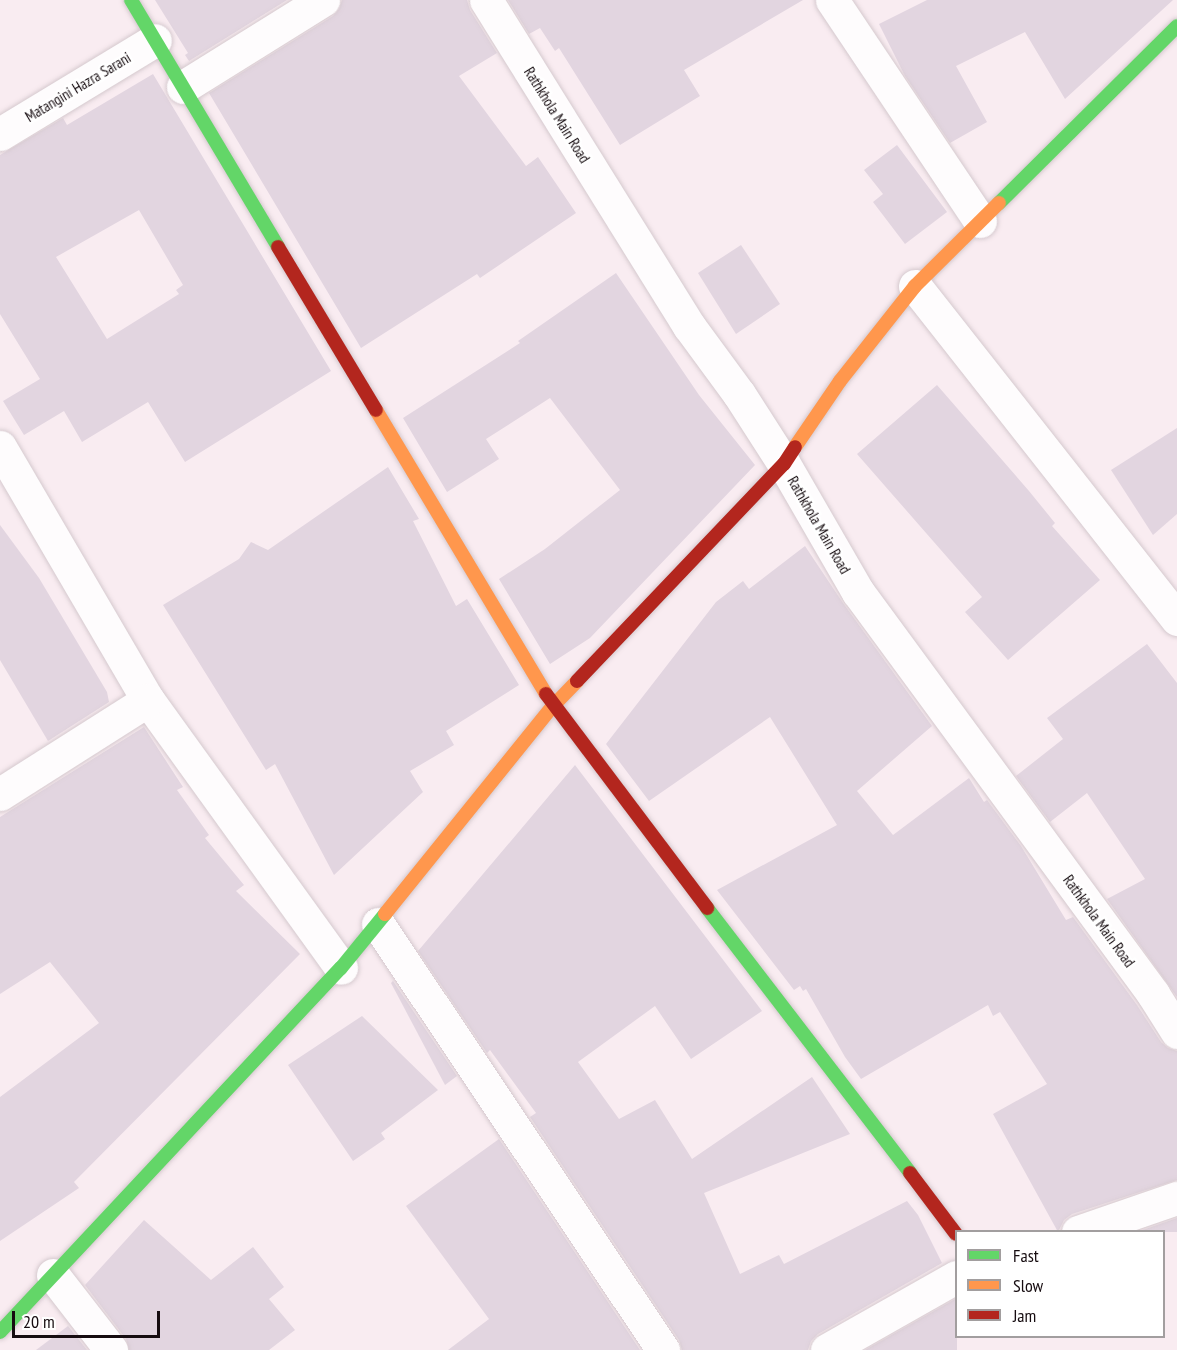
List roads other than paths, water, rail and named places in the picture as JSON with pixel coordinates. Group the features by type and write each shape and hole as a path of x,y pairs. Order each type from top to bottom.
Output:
{"street":[{"path":"131,0 553,706 955,1231"},
{"path":"183,87 323,0"},
{"name":"Rathkhola Main Road","path":"486,0 683,317 739,394 784,464 858,592 1153,994 1177,1032"},
{"path":"832,0 980,221"},
{"path":"0,1332 341,968 553,706 784,464 840,381 915,286 1177,26"},
{"name":"Matangini Hazra Sarani","path":"0,134 155,40"},
{"path":"915,286 1177,619"},
{"path":"0,447 148,699 341,968"},
{"path":"0,794 148,699"},
{"path":"378,924 663,1350"},
{"path":"1084,1230 1177,1198"},
{"path":"53,1275 111,1350"},
{"path":"827,1350 955,1278"}]}
